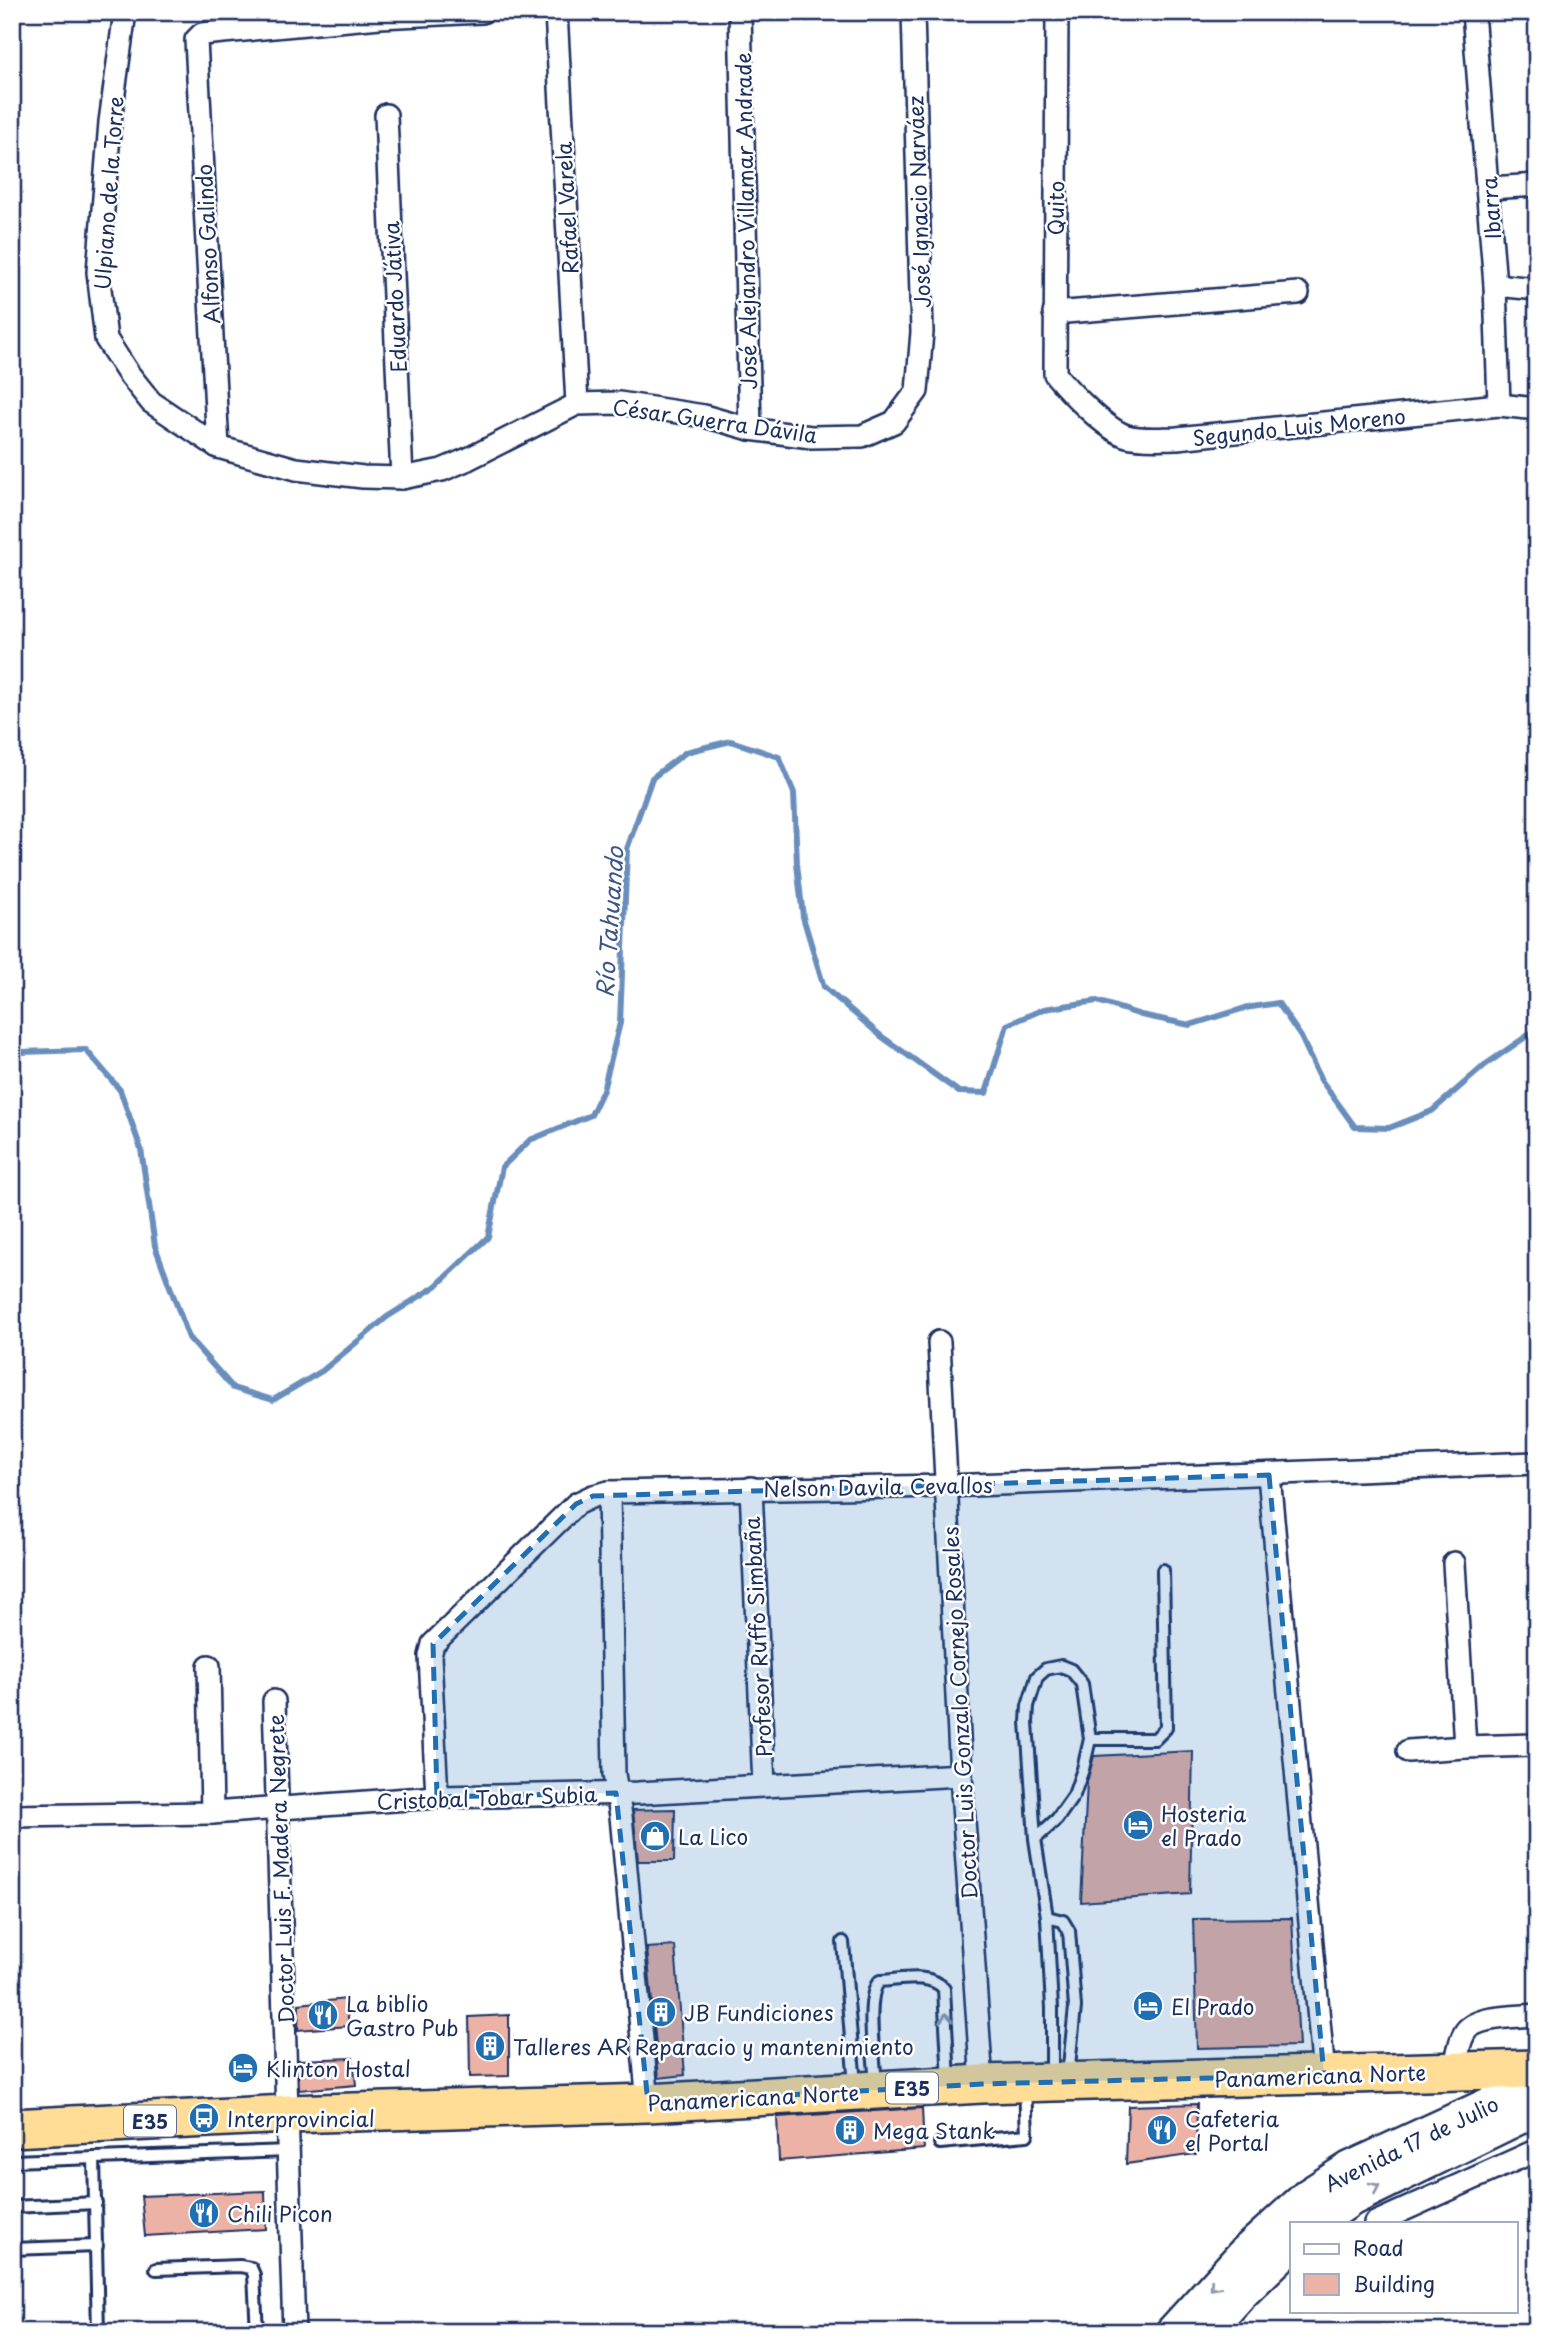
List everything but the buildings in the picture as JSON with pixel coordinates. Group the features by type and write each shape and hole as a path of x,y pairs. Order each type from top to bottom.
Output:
{"highway":[{"name":"Panamericana Norte","path":"12,2128 288,2113 648,2103 966,2085 1537,2069"}],"main road":[{"name":"Avenida 17 de Julio","path":"1291,2222 1308,2195 1350,2168 1537,2082"},
{"name":"Avenida 17 de Julio","path":"1319,2222 1352,2199 1537,2109"},
{"name":"Avenida 17 de Julio","path":"1207,2332 1266,2262 1290,2224"},
{"name":"Avenida 17 de Julio","path":"1172,2332 1290,2246"}],"street":[{"name":"Ulpiano de la Torre","path":"125,12 110,122 98,272 106,339 150,402"},
{"name":"Alfonso Galindo","path":"218,447 196,40 202,34 380,17 482,12"},
{"name":"Rafael Varela","path":"556,12 576,404"},
{"name":"José Alejandro Villamar Andrade","path":"740,12 750,429"},
{"name":"José Ignacio Narváez","path":"913,12 922,332 917,391"},
{"name":"Quito","path":"1057,12 1055,374 1073,397"},
{"name":"Ibarra","path":"1474,12 1489,188 1499,405"},
{"name":"Eduardo Játiva","path":"386,115 402,478"},
{"path":"1489,188 1537,185"},
{"path":"1495,285 1537,289"},
{"path":"1054,313 1298,293"},
{"name":"César Guerra Dávila","path":"150,402 218,447 296,470 402,478 442,470 460,463 576,404 619,403 704,416 750,429 811,437 862,436 894,422 917,391"},
{"name":"Segundo Luis Moreno","path":"1073,397 1125,436 1177,438 1499,405 1537,409"},
{"name":"Doctor Luis Gonzalo Cornejo Rosales","path":"939,1342 961,1775 966,2085"},
{"name":"Nelson Davila Cevallos","path":"437,1797 430,1656 433,1644 576,1504 593,1496 609,1492 946,1486 1537,1463"},
{"path":"1269,1475 1324,2075"},
{"name":"Profesor Ruffo Simbaña","path":"751,1488 764,1786"},
{"path":"609,1492 614,1774 621,1815 648,2103"},
{"path":"1454,1563 1465,1747"},
{"path":"209,1666 212,1813"},
{"name":"Doctor Luis F. Madera Negrete","path":"274,1701 294,2332"},
{"path":"1408,1751 1537,1745"},
{"name":"Cristobal Tobar Subia","path":"12,1816 212,1813 437,1797 616,1793 961,1775"},
{"path":"1454,2072 1464,2032 1474,2023 1537,2015"},
{"path":"1377,2222 1537,2150"}],"lane":[{"path":"1090,1739 1155,1739 1166,1728 1163,1570"},
{"path":"1035,1839 1057,1819 1074,1795 1090,1739 1082,1684 1071,1670 1061,1666 1046,1669 1037,1677 1028,1706 1035,1839 1047,1917 1052,2008 1048,2083"},
{"path":"940,2143 1027,2135 1075,2007 1069,1931 1063,1921 1047,1917"},
{"path":"843,1942 866,2091"},
{"path":"866,2091 873,1990 880,1981 929,1979 939,1983 944,1989 966,2085"},
{"path":"12,2161 289,2151"},
{"path":"94,2158 98,2332"},
{"path":"12,2207 96,2203"},
{"path":"12,2249 97,2246"},
{"path":"156,2269 240,2266 251,2268 254,2275 257,2332"}],"highlighted area":[{"path":"1269,1475 1324,2075 982,2084 648,2103 616,1793 437,1797 433,1644 576,1504 593,1496"}],"waterway":[{"name":"Río Tahuando","path":"12,1056 21,1052 86,1050 120,1090 141,1149 155,1246 189,1338 233,1388 273,1400 322,1371 387,1317 436,1286 488,1237 502,1167 530,1140 591,1115 603,1090 620,1023 627,849 652,778 686,752 731,741 779,757 794,793 797,864 803,917 824,987 881,1036 959,1092 986,1093 1007,1025 1044,1009 1097,1001 1141,1015 1190,1025 1245,1008 1278,1003 1301,1037 1321,1080 1355,1127 1389,1128 1432,1111 1485,1065 1537,1029"}],"place":[{"name":"Hosteria el Prado","path":"1138,1825"},
{"name":"La Lico","path":"655,1836"},
{"name":"El Prado","path":"1148,2006"},
{"name":"JB Fundiciones","path":"661,2012"},
{"name":"La biblio Gastro Pub","path":"323,2015"},
{"name":"Talleres AR Reparacio y mantenimiento","path":"490,2046"},
{"name":"Klinton Hostal","path":"243,2068"},
{"name":"Interprovincial","path":"204,2118"},
{"name":"Mega Stank","path":"850,2130"},
{"name":"Cafeteria el Portal","path":"1162,2130"},
{"name":"Chili Picon","path":"204,2213"}]}
